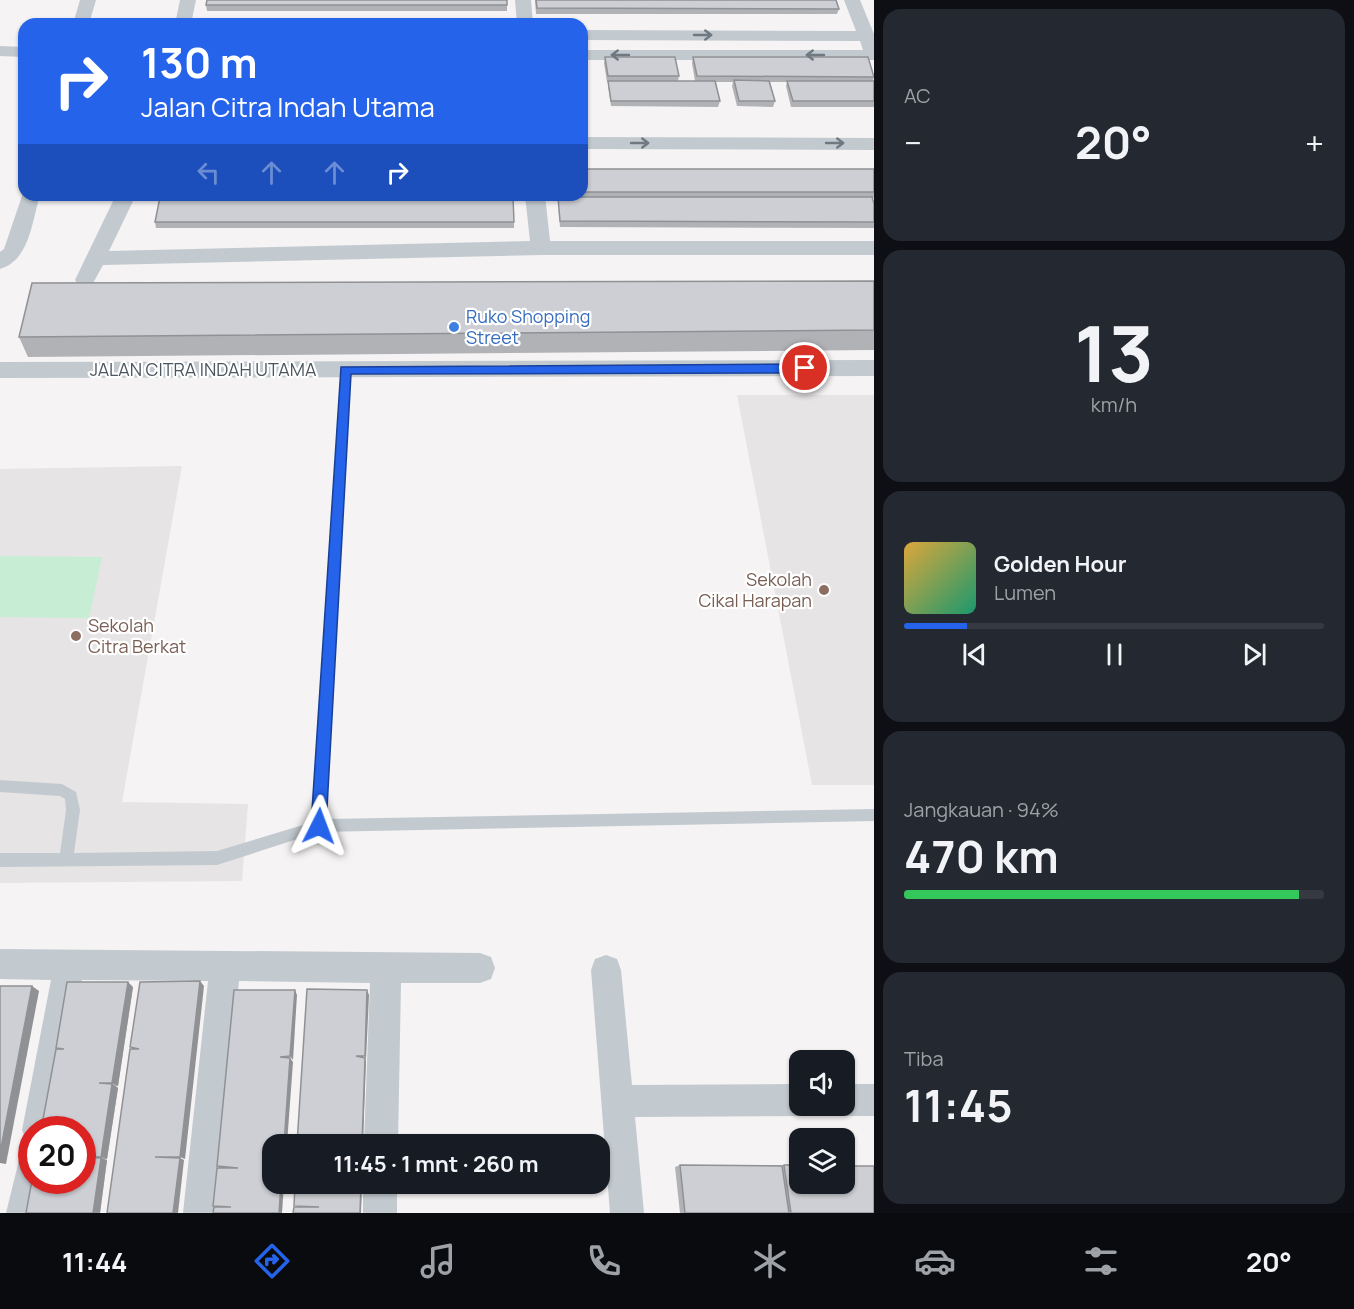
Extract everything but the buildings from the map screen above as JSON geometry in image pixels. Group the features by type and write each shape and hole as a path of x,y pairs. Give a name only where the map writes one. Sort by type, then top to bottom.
{"street":[{"path":"83,18 88,0"},
{"path":"184,18 188,0"},
{"path":"523,0 524,18"},
{"path":"588,55 874,56 852,0"},
{"path":"588,34 866,36"},
{"path":"0,51 18,52"},
{"path":"588,143 874,144"},
{"path":"0,262 13,253 28,201"},
{"path":"85,280 123,201"},
{"path":"536,201 541,248"},
{"path":"97,258 541,248 874,248"},
{"name":"JALAN CITRA INDAH UTAMA","path":"0,370 874,368"},
{"path":"0,964 480,968"},
{"path":"42,1116 69,964"},
{"path":"200,1213 225,965"},
{"path":"381,1134 386,969"},
{"path":"606,970 627,1213"},
{"path":"618,1101 789,1100"},
{"path":"855,1100 874,1100"},
{"path":"23,1213 27,1194"},
{"path":"380,1194 380,1213"}],"lane":[{"path":"319,826 346,370"},
{"path":"0,786 62,790 71,796 74,810 66,859"},
{"path":"0,860 216,858 319,826 874,815"}],"shaded area":[{"name":"Sekolah Cikal Harapan","path":"737,395 874,395 874,785 812,785"},
{"name":"Sekolah Citra Berkat","path":"182,466 122,802 248,804 242,881 0,883 0,469"}],"green space":[{"path":"0,556 102,557 89,618 0,617"}],"place":[{"name":"Ruko Shopping Street","path":"454,327"},
{"name":"Sekolah Cikal Harapan","path":"824,590"},
{"name":"Sekolah Citra Berkat","path":"76,636"}],"route":[{"path":"319,826 346,370 805,368"}]}
